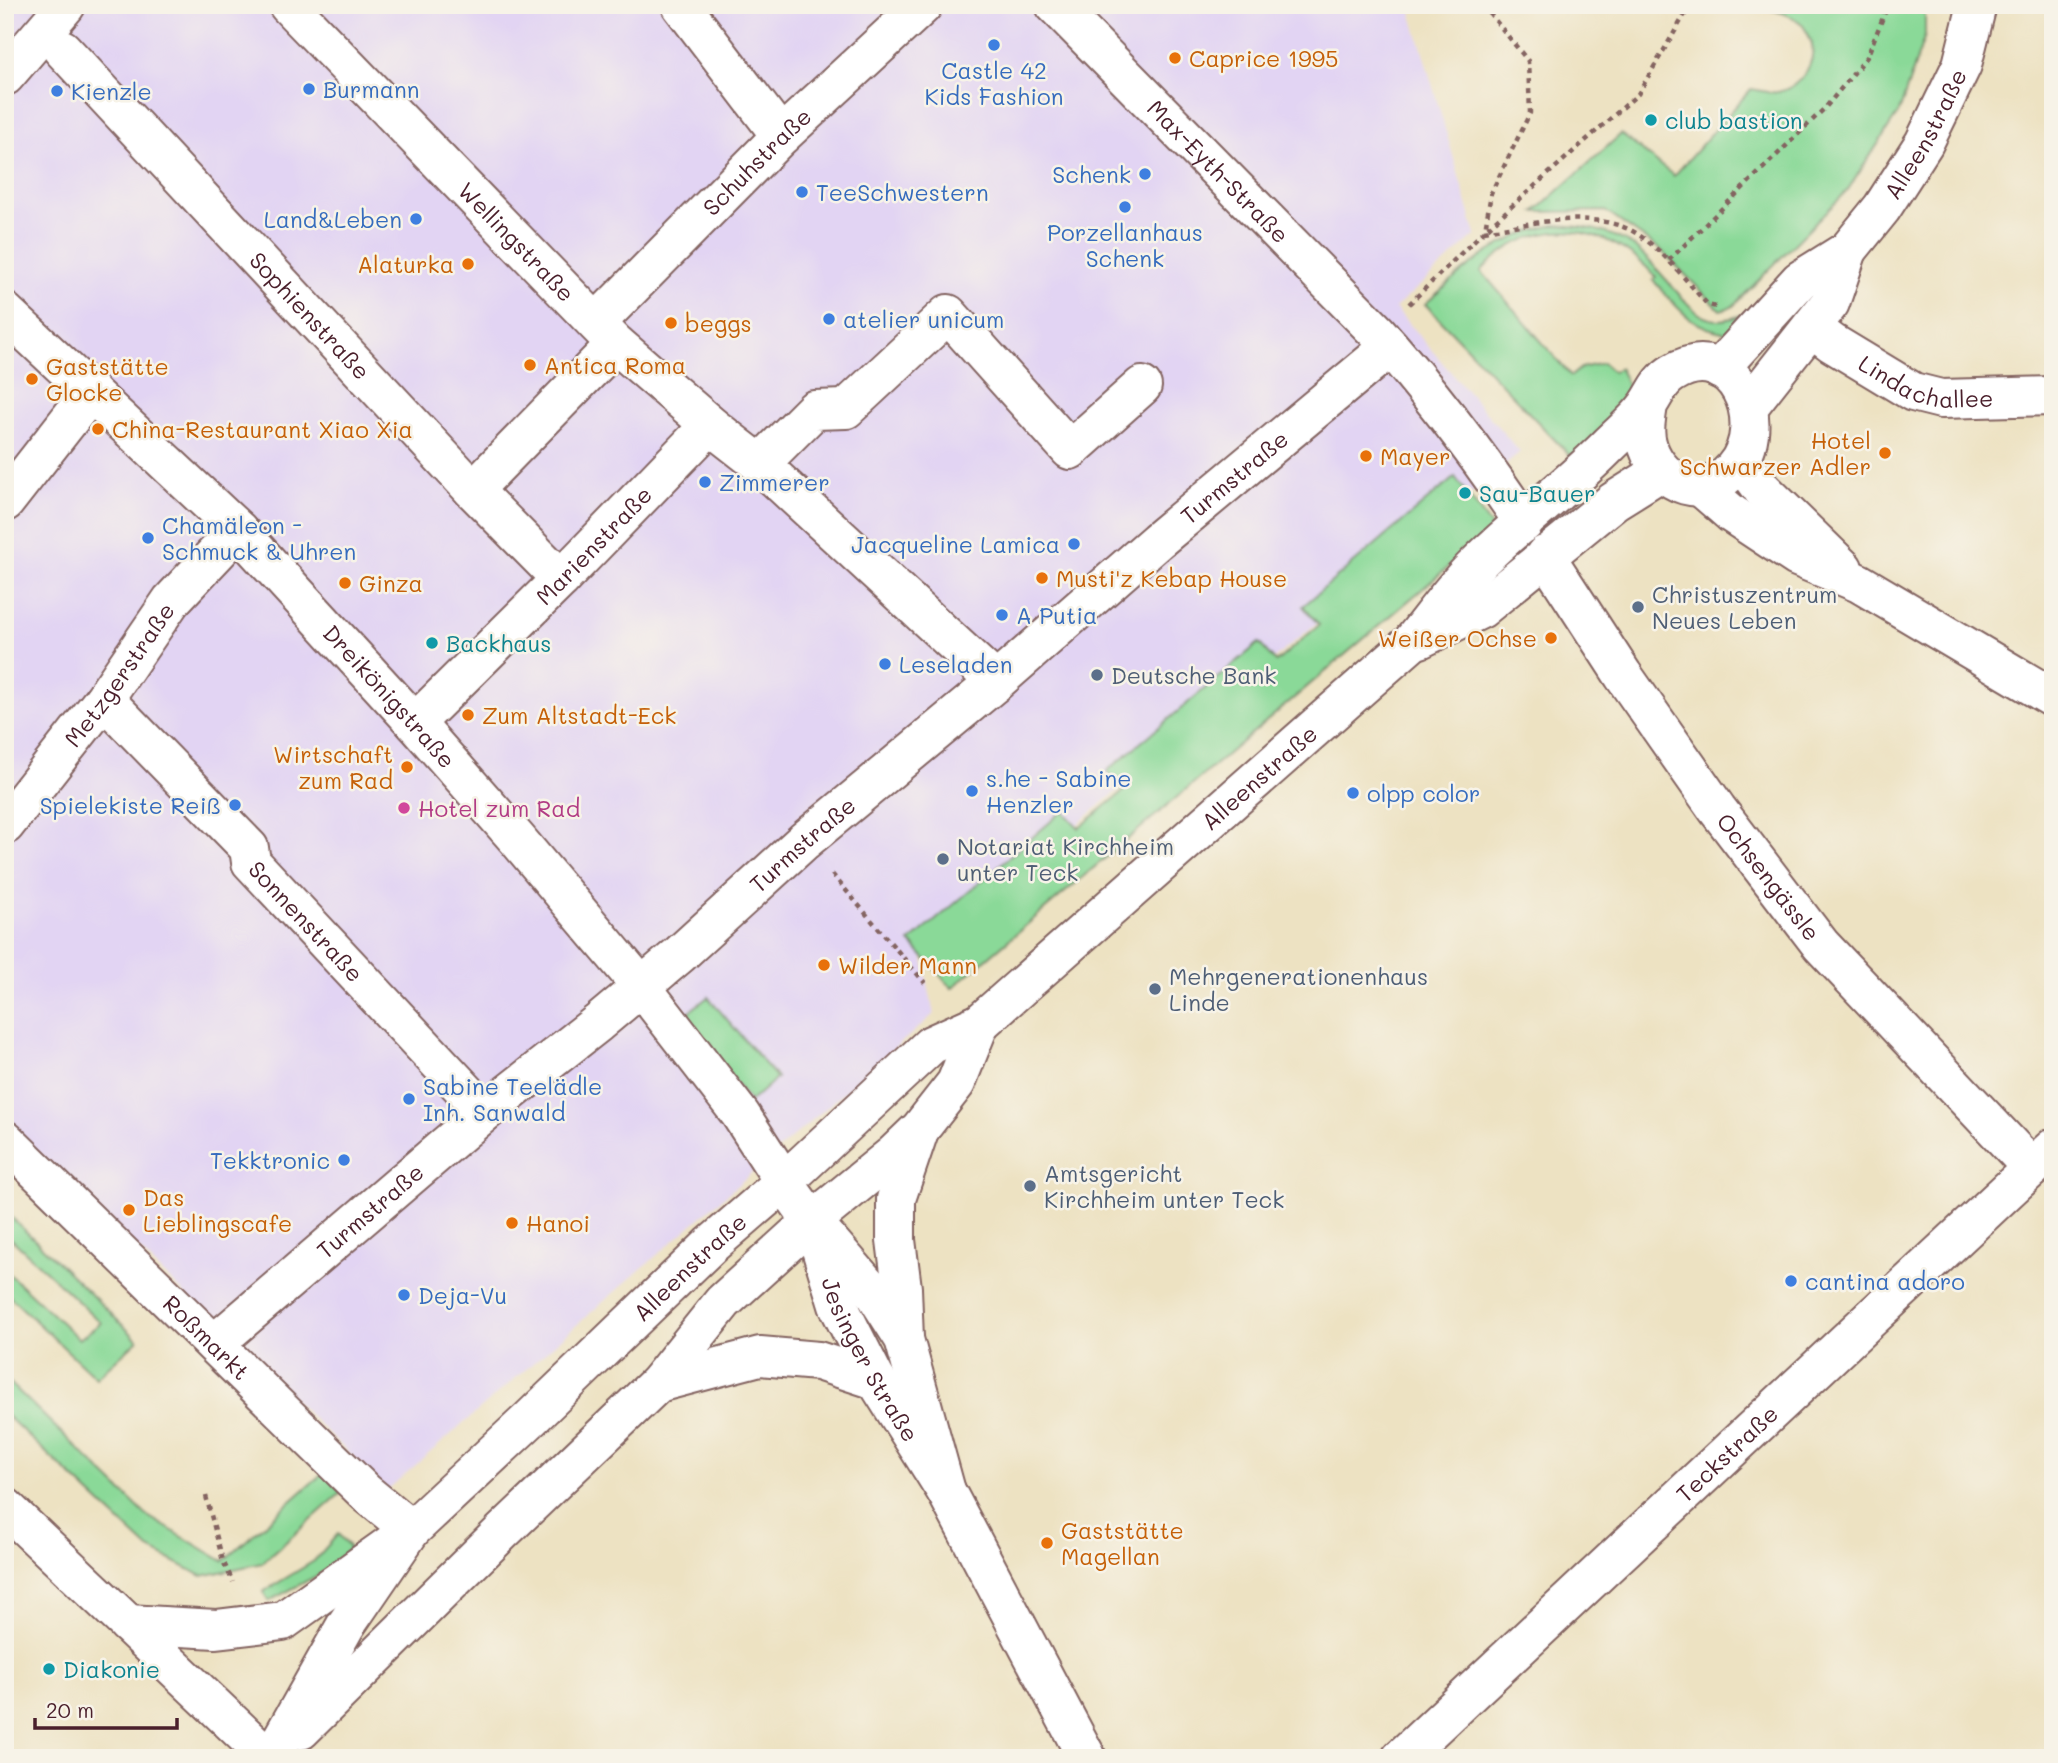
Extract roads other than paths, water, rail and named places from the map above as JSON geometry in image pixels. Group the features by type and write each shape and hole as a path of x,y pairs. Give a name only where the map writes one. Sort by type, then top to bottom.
{"street":[{"path":"5,76 66,5"},
{"name":"Wellingstraße","path":"288,5 606,333 710,425 760,464 996,682"},
{"path":"681,5 781,136"},
{"name":"Schuhstraße","path":"473,489 606,333 781,136 923,5"},
{"name":"Alleenstraße","path":"128,1624 216,1629 283,1621 411,1530 711,1245 784,1182 931,1045 980,1023 1411,643 1471,570 1608,446 1648,405 1660,383 1687,365 1701,363 1719,369 1800,280 1848,250 1882,208 1924,143 1962,65 1977,5"},
{"name":"Max-Eyth-Straße","path":"1061,7 1384,340 1474,450 1524,523"},
{"name":"Sophienstraße","path":"62,49 473,489 561,579"},
{"name":"Alleenstraße","path":"1749,406 1830,303 1848,250"},
{"name":"Dreikönigstraße","path":"5,312 238,530 415,723 641,986 740,1114 784,1182"},
{"path":"760,464 814,410 846,409 948,314 1070,450 1142,386"},
{"name":"Lindachallee","path":"1812,328 1832,344 1913,392 1941,399 2053,396"},
{"name":"Turmstraße","path":"214,1345 485,1112 641,986 804,841 996,682 1384,340"},
{"path":"1648,405 1644,427 1647,444 1662,471 1675,482 1689,487 1717,483 1731,473 1741,460 1748,442 1749,406 1740,387 1719,369"},
{"path":"5,502 91,391"},
{"name":"Marienstraße","path":"415,723 561,579 710,425"},
{"path":"1741,460 1762,489 1859,583"},
{"name":"Alleenstraße","path":"1411,643 1481,609 1614,501 1662,471"},
{"path":"1702,487 1732,514 1797,557 1859,583 2053,698"},
{"name":"Metzgerstraße","path":"5,825 104,699 171,601 238,530"},
{"name":"Ochsengässle","path":"1545,555 1623,675 1717,809 1821,945 2043,1158"},
{"name":"Sonnenstraße","path":"104,699 249,848 251,862 485,1112"},
{"name":"Alleenstraße","path":"271,1758 658,1383 723,1302 920,1129 956,1083 980,1023"},
{"name":"Jesinger Straße","path":"920,1129 896,1199 896,1240 904,1339 946,1491"},
{"name":"Roßmarkt","path":"5,1140 366,1493 411,1530"},
{"name":"Teckstraße","path":"1401,1758 2043,1158"},
{"name":"Jesinger Straße","path":"784,1182 813,1221 876,1295 904,1339"},
{"name":"Jesinger Straße","path":"813,1221 838,1305 876,1380 946,1491 1087,1758"},
{"name":"Alleenstraße","path":"658,1383 760,1356 818,1361 876,1380"},
{"path":"5,1507 271,1758"},
{"name":"Alleenstraße","path":"271,1758 346,1625 411,1530"}],"place":[{"name":"Castle 42 Kids Fashion","path":"994,45"},
{"name":"Caprice 1995","path":"1175,58"},
{"name":"Burmann","path":"309,89"},
{"name":"Kienzle","path":"57,91"},
{"name":"club bastion","path":"1651,120"},
{"name":"Schenk","path":"1145,174"},
{"name":"TeeSchwestern","path":"802,192"},
{"name":"Porzellanhaus Schenk","path":"1125,207"},
{"name":"Land&Leben","path":"416,219"},
{"name":"Alaturka","path":"468,264"},
{"name":"atelier unicum","path":"829,319"},
{"name":"beggs","path":"671,323"},
{"name":"Antica Roma","path":"530,365"},
{"name":"Gaststätte Glocke","path":"32,379"},
{"name":"China-Restaurant Xiao Xia","path":"98,429"},
{"name":"Hotel Schwarzer Adler","path":"1885,453"},
{"name":"Mayer","path":"1366,456"},
{"name":"Zimmerer","path":"705,482"},
{"name":"Sau-Bauer","path":"1465,493"},
{"name":"Chamäleon - Schmuck & Uhren","path":"148,538"},
{"name":"Jacqueline Lamica","path":"1074,544"},
{"name":"Musti'z Kebap House","path":"1042,578"},
{"name":"Ginza","path":"345,583"},
{"name":"Christuszentrum Neues Leben","path":"1638,607"},
{"name":"A Putia","path":"1002,615"},
{"name":"Weißer Ochse","path":"1551,638"},
{"name":"Backhaus","path":"432,643"},
{"name":"Leseladen","path":"885,664"},
{"name":"Deutsche Bank","path":"1097,675"},
{"name":"Zum Altstadt-Eck","path":"468,715"},
{"name":"Wirtschaft zum Rad","path":"407,767"},
{"name":"s.he - Sabine Henzler","path":"972,791"},
{"name":"olpp color","path":"1353,793"},
{"name":"Spielekiste Reiß","path":"235,805"},
{"name":"Hotel zum Rad","path":"404,808"},
{"name":"Notariat Kirchheim unter Teck","path":"943,859"},
{"name":"Wilder Mann","path":"824,965"},
{"name":"Mehrgenerationenhaus Linde","path":"1155,989"},
{"name":"Sabine Teelädle Inh. Sanwald","path":"409,1099"},
{"name":"Tekktronic","path":"344,1160"},
{"name":"Amtsgericht Kirchheim unter Teck","path":"1030,1186"},
{"name":"Das Lieblingscafe","path":"129,1210"},
{"name":"Hanoi","path":"512,1223"},
{"name":"cantina adoro","path":"1791,1281"},
{"name":"Deja-Vu","path":"404,1295"},
{"name":"Gaststätte Magellan","path":"1047,1543"},
{"name":"Diakonie","path":"49,1669"}]}
